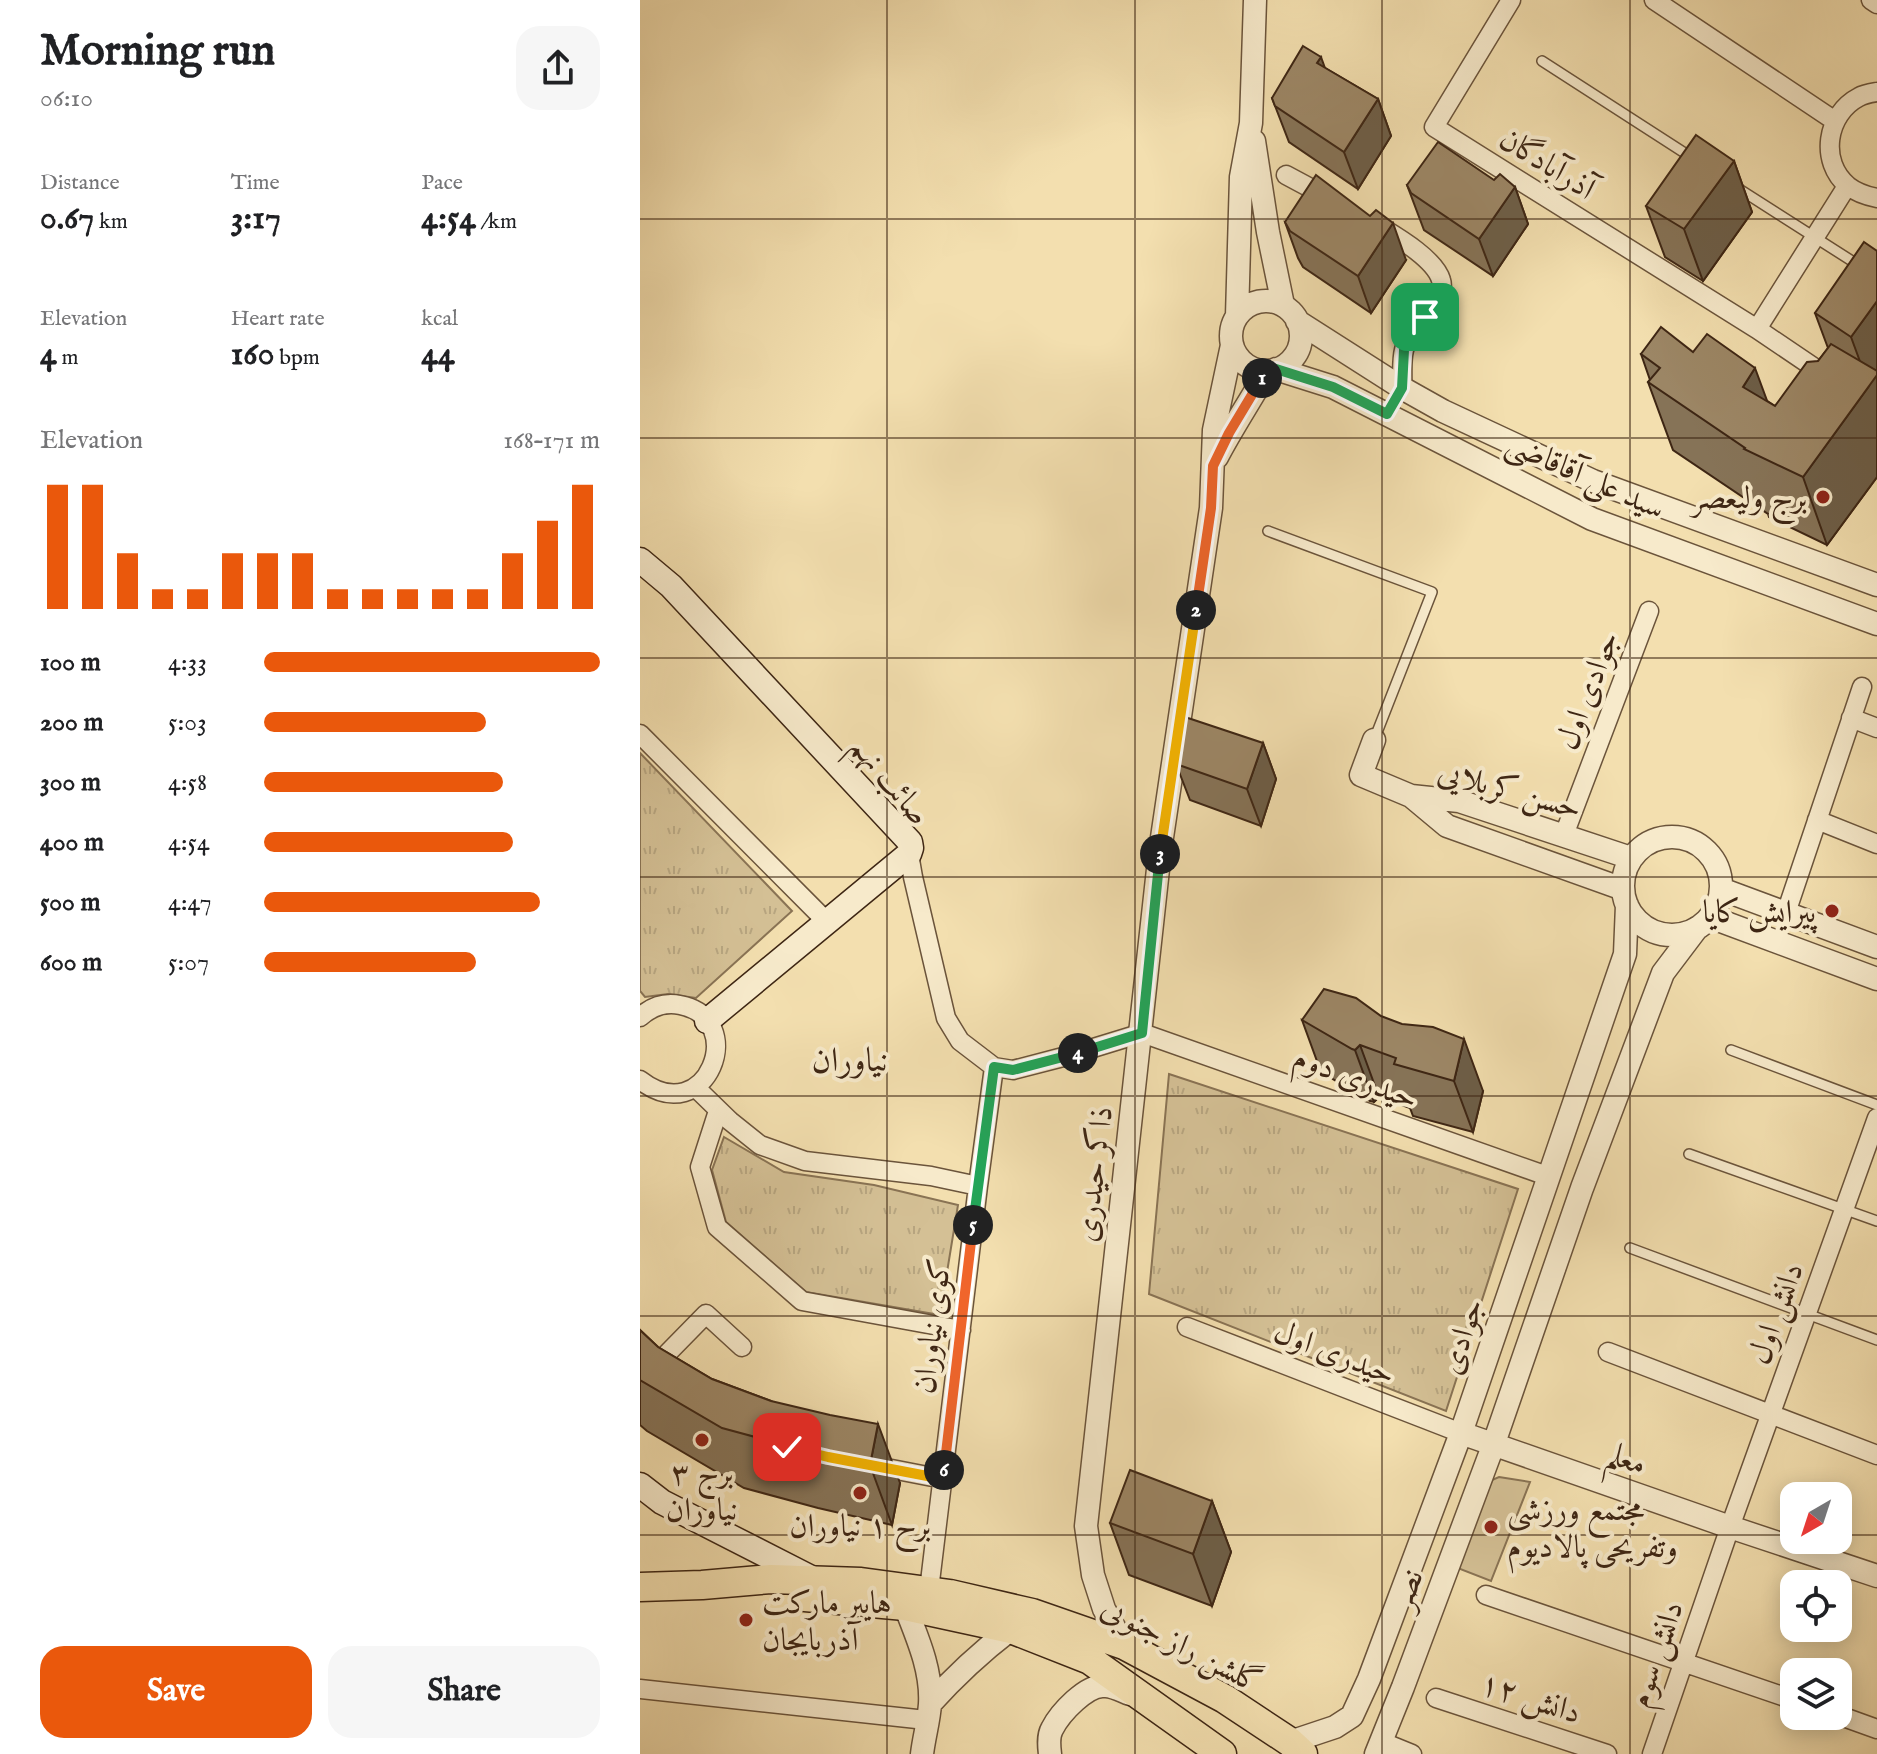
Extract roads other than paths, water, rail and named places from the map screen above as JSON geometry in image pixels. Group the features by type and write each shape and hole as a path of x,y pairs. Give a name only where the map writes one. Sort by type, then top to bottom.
{"main road":[{"name":"صائب نهم","path":"640,560 671,586 910,842 911,848 909,854 828,923 707,1021"},
{"path":"640,1485 662,1502 815,1580"},
{"name":"گلشن راز جنوبی","path":"640,1587 771,1579 861,1582 929,1590 1032,1613 1124,1645 1225,1699 1296,1748"},
{"name":"گلشن راز جنوبی","path":"640,1601 786,1596 905,1606 1011,1629 1090,1660 1222,1754"}],"street":[{"path":"1237,316 1241,177 1251,123 1255,0"},
{"name":"آذرآبادگان","path":"1511,0 1434,127 1757,329 1841,386"},
{"path":"1654,0 1835,121"},
{"path":"1871,0 1877,4"},
{"path":"1877,92 1860,96 1845,106 1829,138 1830,155 1836,172 1847,186 1862,195 1877,198"},
{"path":"1213,466 1229,433 1271,370 1292,359 1298,351 1300,330 1290,313 1268,232 1251,123"},
{"path":"1286,175 1342,205"},
{"path":"1757,329 1847,186"},
{"path":"1370,220 1425,259 1442,282 1434,306 1410,334 1404,350 1402,388 1387,414"},
{"path":"1271,370 1249,366 1241,361 1232,345 1232,325 1237,316 1244,308 1263,301 1274,301 1402,388 1443,411 1593,481 1877,585"},
{"name":"ذاکر حیدری","path":"1124,1645 1104,1609 1093,1575 1086,1526 1160,851 1211,508 1214,430 1232,345"},
{"name":"سید علی آقاقاضی","path":"1271,370 1333,387 1592,519 1877,624"},
{"name":"جوادی اول","path":"1564,835 1649,611"},
{"path":"1786,913 1862,687"},
{"path":"1851,718 1877,728"},
{"path":"640,734 828,923"},
{"path":"1374,740 1361,775 1411,796"},
{"name":"حسن کربلایی","path":"1411,796 1459,801 1631,858"},
{"name":"حسن کربلایی","path":"1411,796 1447,826 1625,897"},
{"path":"1817,820 1877,844"},
{"path":"1656,839 1687,839 1712,858 1719,873 1721,889 1718,904 1703,923 1681,934 1665,934 1649,929 1636,919 1625,897 1625,873 1631,858 1656,839"},
{"path":"909,854 946,1018 960,1041 994,1067 1013,1070 1142,1033"},
{"path":"1721,889 1877,947"},
{"name":"جوادی","path":"1296,1748 1352,1716 1365,1689 1461,1433 1625,954 1625,897"},
{"path":"1703,923 1877,979"},
{"name":"جوادی","path":"1493,1446 1582,1188 1663,973 1703,923"},
{"path":"640,1080 650,1088 665,1093 680,1093 695,1087 714,1064 716,1049 714,1034 707,1021 696,1012 669,1004 641,1014"},
{"name":"حیدری دوم","path":"1142,1033 1550,1177"},
{"name":"کوی نیاوران","path":"929,1590 994,1067"},
{"path":"695,1087 718,1111 760,1145 805,1161 931,1176 978,1186"},
{"path":"718,1111 700,1167 717,1227 802,1301 961,1330"},
{"name":"دانش اول","path":"1730,1527 1877,1118"},
{"path":"1550,1177 1582,1188"},
{"path":"656,1366 706,1314 742,1347"},
{"name":"حیدری اول","path":"1187,1327 1461,1433"},
{"path":"1608,1352 1877,1455"},
{"name":"معلم","path":"1461,1433 1877,1576"},
{"name":"نصر","path":"1378,1747 1493,1446"},
{"path":"854,1462 943,1479"},
{"name":"دانش سوم","path":"1652,1754 1730,1527"},
{"path":"1486,1595 1780,1695"},
{"path":"905,1606 928,1679 928,1712 922,1754"},
{"path":"928,1712 956,1675 1011,1629"},
{"path":"1050,1754 1052,1729 1068,1708 1088,1690 1104,1685 1142,1697"},
{"path":"640,1689 928,1712"},
{"path":"1365,1689 1396,1703"},
{"name":"دانش ۱۲","path":"1436,1698 1607,1754"},
{"path":"1852,1720 1877,1729"},
{"path":"1378,1747 1412,1754"}],"lane":[{"path":"1542,61 1698,162"},
{"path":"1724,178 1877,277"},
{"path":"1268,531 1432,592 1374,740"},
{"path":"1731,1050 1877,1105"},
{"path":"1689,1154 1877,1221"},
{"path":"1630,1248 1877,1340"}],"place":[{"name":"برج ولیعصر","path":"1823,497"},
{"name":"پیرایش کایا","path":"1832,911"},
{"name":"برج ۳ نیاوران","path":"702,1440"},
{"name":"برح ۱ نیاوران","path":"860,1493"},
{"name":"مجتمع ورزشی وتفریحی پالادیوم","path":"1491,1527"},
{"name":"هایپر مارکت آذربایجان","path":"746,1620"}],"district":[{"name":"نیاوران","path":"850,1059"}]}
